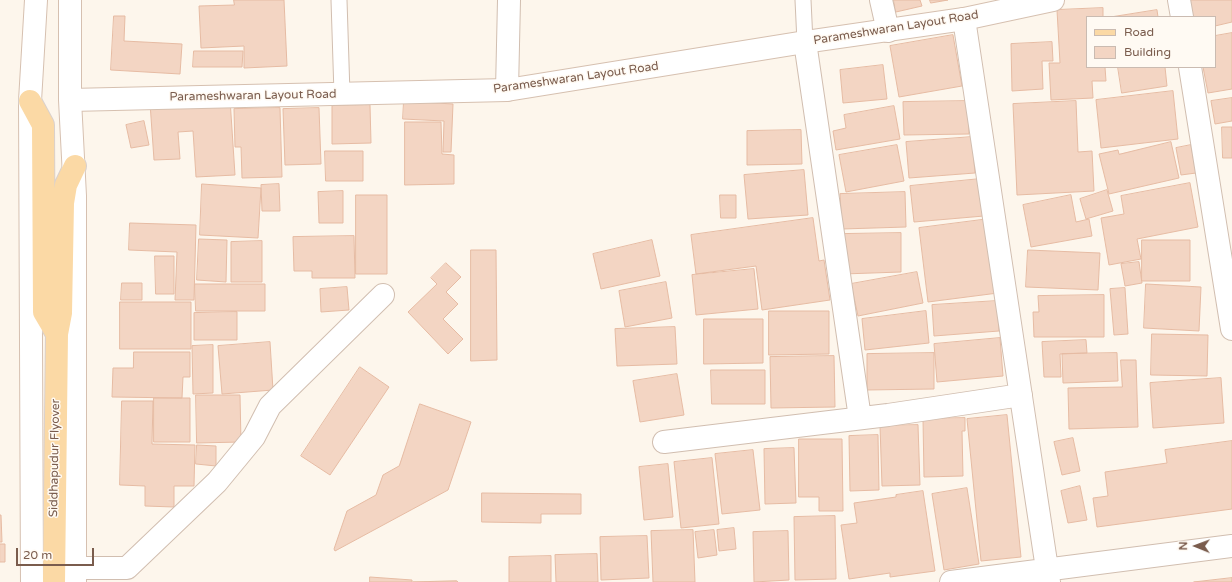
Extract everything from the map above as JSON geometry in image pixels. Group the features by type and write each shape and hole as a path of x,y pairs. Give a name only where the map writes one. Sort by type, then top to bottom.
{"main road":[{"name":"Siddhapudur Flyover","path":"30,101 43,125 61,313 57,334 54,582"},
{"name":"Siddhapudur Flyover","path":"53,237 63,203 66,185 75,166"}],"street":[{"path":"32,582 30,101 36,0"},
{"path":"70,0 70,100 75,166 75,575 127,568 217,482 254,437 270,406 384,295"},
{"path":"508,90 509,0"},
{"path":"881,0 888,30"},
{"name":"Parameshwaran Layout Road","path":"70,100 508,90 805,42 964,19 1053,0"},
{"path":"1179,0 1182,16"},
{"path":"964,19 1048,576"},
{"path":"805,42 860,418"},
{"path":"1190,68 1232,329"},
{"path":"664,442 860,418 1021,395"},
{"path":"951,582 1048,576 1232,546"}],"lane":[{"path":"339,0 342,94"},
{"path":"803,0 805,42"}],"building":[{"path":"234,0 284,0 287,66 244,68 244,46 201,48 199,6 234,5"},
{"path":"894,0 920,0 922,6 896,12"},
{"path":"930,0 948,0 931,3"},
{"path":"1186,0 1232,0 1232,22 1216,26 1216,16 1189,16"},
{"path":"1103,8 1103,16 1086,16 1086,68 1105,68 1106,81 1092,81 1093,98 1051,100 1049,63 1060,63 1057,10"},
{"path":"1157,10 1158,16 1118,16"},
{"path":"114,16 125,16 124,41 182,44 180,74 111,70"},
{"path":"1232,33 1232,89 1208,93 1203,68 1216,68 1216,36"},
{"path":"953,35 962,86 899,97 890,46"},
{"path":"1052,42 1053,61 1042,61 1043,89 1012,91 1011,44"},
{"path":"194,51 243,51 242,67 193,67"},
{"path":"883,65 887,99 843,103 840,70"},
{"path":"1118,68 1165,68 1167,86 1122,93"},
{"path":"1173,91 1178,139 1101,148 1096,100"},
{"path":"1232,98 1232,121 1215,124 1211,101"},
{"path":"230,99 235,175 196,177 193,131 178,132 180,159 154,160 150,103"},
{"path":"404,101 453,104 451,152 443,152 444,121 403,119"},
{"path":"968,101 969,134 904,135 903,102"},
{"path":"1076,101 1078,152 1092,151 1094,191 1017,195 1013,104"},
{"path":"370,105 371,143 332,144 332,106"},
{"path":"894,106 900,139 836,150 833,131 846,128 844,115"},
{"path":"280,108 282,177 242,178 241,147 235,147 234,109"},
{"path":"319,108 321,164 285,165 283,109"},
{"path":"144,121 149,145 131,148 126,125"},
{"path":"405,122 441,122 442,154 454,155 454,184 405,185"},
{"path":"1222,127 1232,127 1232,158 1223,158"},
{"path":"801,130 802,164 747,165 747,131"},
{"path":"972,137 975,173 909,178 906,142"},
{"path":"1171,142 1179,178 1109,194 1099,154 1118,150 1119,154"},
{"path":"897,145 904,181 846,192 839,155"},
{"path":"1191,145 1196,173 1181,175 1176,148"},
{"path":"325,151 363,151 363,181 326,181"},
{"path":"804,170 808,215 748,219 744,175"},
{"path":"980,179 984,216 914,222 910,186"},
{"path":"1190,183 1198,227 1137,239 1141,259 1109,265 1101,218 1124,214 1121,196"},
{"path":"202,184 261,188 258,238 200,235"},
{"path":"279,184 280,211 262,211 261,185"},
{"path":"1107,190 1113,211 1086,219 1080,199"},
{"path":"343,191 343,223 319,223 318,192"},
{"path":"905,192 906,227 842,229 840,194"},
{"path":"356,195 387,195 387,274 356,274"},
{"path":"720,195 736,195 736,218 721,218"},
{"path":"1071,195 1076,222 1089,219 1092,236 1031,247 1023,205"},
{"path":"813,218 819,261 824,260 830,300 762,310 756,266 696,274 691,235"},
{"path":"989,219 998,293 928,302 919,228"},
{"path":"130,223 196,225 194,300 175,300 177,252 129,250"},
{"path":"901,233 901,272 843,274 843,234"},
{"path":"354,236 355,278 312,278 312,271 294,271 293,237"},
{"path":"199,239 227,240 226,282 197,280"},
{"path":"652,240 660,276 601,289 593,254"},
{"path":"1142,240 1190,240 1190,281 1142,281"},
{"path":"262,241 262,282 231,282 231,242"},
{"path":"471,250 496,250 497,360 471,361"},
{"path":"1028,250 1100,253 1098,290 1026,287"},
{"path":"155,256 174,256 174,294 156,294"},
{"path":"1139,262 1142,283 1125,286 1121,264"},
{"path":"446,263 461,277 446,292 458,304 443,319 463,339 448,354 408,312 437,284 431,278"},
{"path":"754,269 758,309 696,315 692,275"},
{"path":"917,272 923,303 858,316 851,284"},
{"path":"666,282 672,318 625,327 619,291"},
{"path":"122,283 142,283 142,300 121,300"},
{"path":"195,284 265,284 265,311 196,311"},
{"path":"1146,284 1201,287 1199,331 1144,328"},
{"path":"347,287 349,310 321,312 320,289"},
{"path":"1125,288 1128,334 1114,335 1110,289"},
{"path":"1104,295 1104,337 1034,337 1033,312 1039,312 1038,296"},
{"path":"997,301 999,331 934,336 932,305"},
{"path":"120,302 191,302 191,349 120,349"},
{"path":"769,311 829,311 829,354 769,355"},
{"path":"926,311 929,343 865,350 862,319"},
{"path":"237,312 237,340 194,340 194,313"},
{"path":"704,319 763,319 763,363 704,364"},
{"path":"675,327 677,364 617,366 615,329"},
{"path":"1152,334 1208,335 1207,376 1151,375"},
{"path":"1000,338 1003,376 937,382 934,344"},
{"path":"1086,340 1087,353 1060,354 1061,377 1044,377 1042,342"},
{"path":"270,342 273,390 222,394 218,346"},
{"path":"213,345 213,393 193,394 192,346"},
{"path":"134,352 190,352 190,377 183,377 182,398 112,397 113,368 133,368"},
{"path":"934,353 934,389 867,390 867,354"},
{"path":"1117,353 1118,381 1063,383 1062,354"},
{"path":"834,356 835,407 771,408 770,357"},
{"path":"1121,360 1136,360 1138,427 1069,429 1068,388 1122,387"},
{"path":"360,367 389,387 330,475 301,456"},
{"path":"711,370 765,370 765,404 712,404"},
{"path":"677,374 684,415 640,422 633,381"},
{"path":"1221,378 1224,423 1153,428 1150,383"},
{"path":"196,395 240,395 241,442 197,443"},
{"path":"154,398 190,398 190,442 154,442"},
{"path":"122,401 153,401 152,444 195,445 194,486 174,486 174,507 145,506 145,486 120,485"},
{"path":"420,404 471,422 448,490 335,551 334,549 347,511 376,495 383,475 399,466"},
{"path":"1007,415 1021,557 981,561 967,419"},
{"path":"965,418 965,431 962,431 963,476 924,477 923,419"},
{"path":"918,425 920,485 882,486 880,426"},
{"path":"878,435 879,490 850,491 849,436"},
{"path":"1073,438 1080,471 1062,475 1054,442"},
{"path":"799,439 842,439 843,511 819,511 819,497 799,497"},
{"path":"1232,441 1232,509 1097,527 1093,498 1108,496 1105,472 1167,463 1165,450"},
{"path":"197,445 216,446 216,466 196,464"},
{"path":"794,448 796,503 765,504 764,449"},
{"path":"753,450 760,510 722,514 715,454"},
{"path":"712,458 719,524 681,528 674,462"},
{"path":"668,464 673,517 644,520 639,467"},
{"path":"1080,486 1087,520 1068,523 1061,491"},
{"path":"967,488 979,564 944,570 932,494"},
{"path":"923,491 935,571 890,577 890,573 849,579 841,525 857,523 854,503 896,497 896,495"},
{"path":"482,493 581,494 581,514 541,514 541,523 482,522"},
{"path":"1,515 2,542 0,542"},
{"path":"835,516 836,579 795,580 794,517"},
{"path":"734,528 736,549 719,551 717,530"},
{"path":"693,530 695,582 653,582 651,531"},
{"path":"714,530 717,555 698,558 695,532"},
{"path":"788,531 789,580 754,582 753,532"},
{"path":"647,536 649,578 601,580 600,537"},
{"path":"0,544 5,544 5,562 0,562"},
{"path":"597,554 598,582 556,582 555,555"},
{"path":"551,556 551,582 509,582 509,557"},
{"path":"370,577 412,580 412,582 370,582"},
{"path":"1232,578 1232,582 1194,582"},
{"path":"457,581 458,582 413,582"}]}
